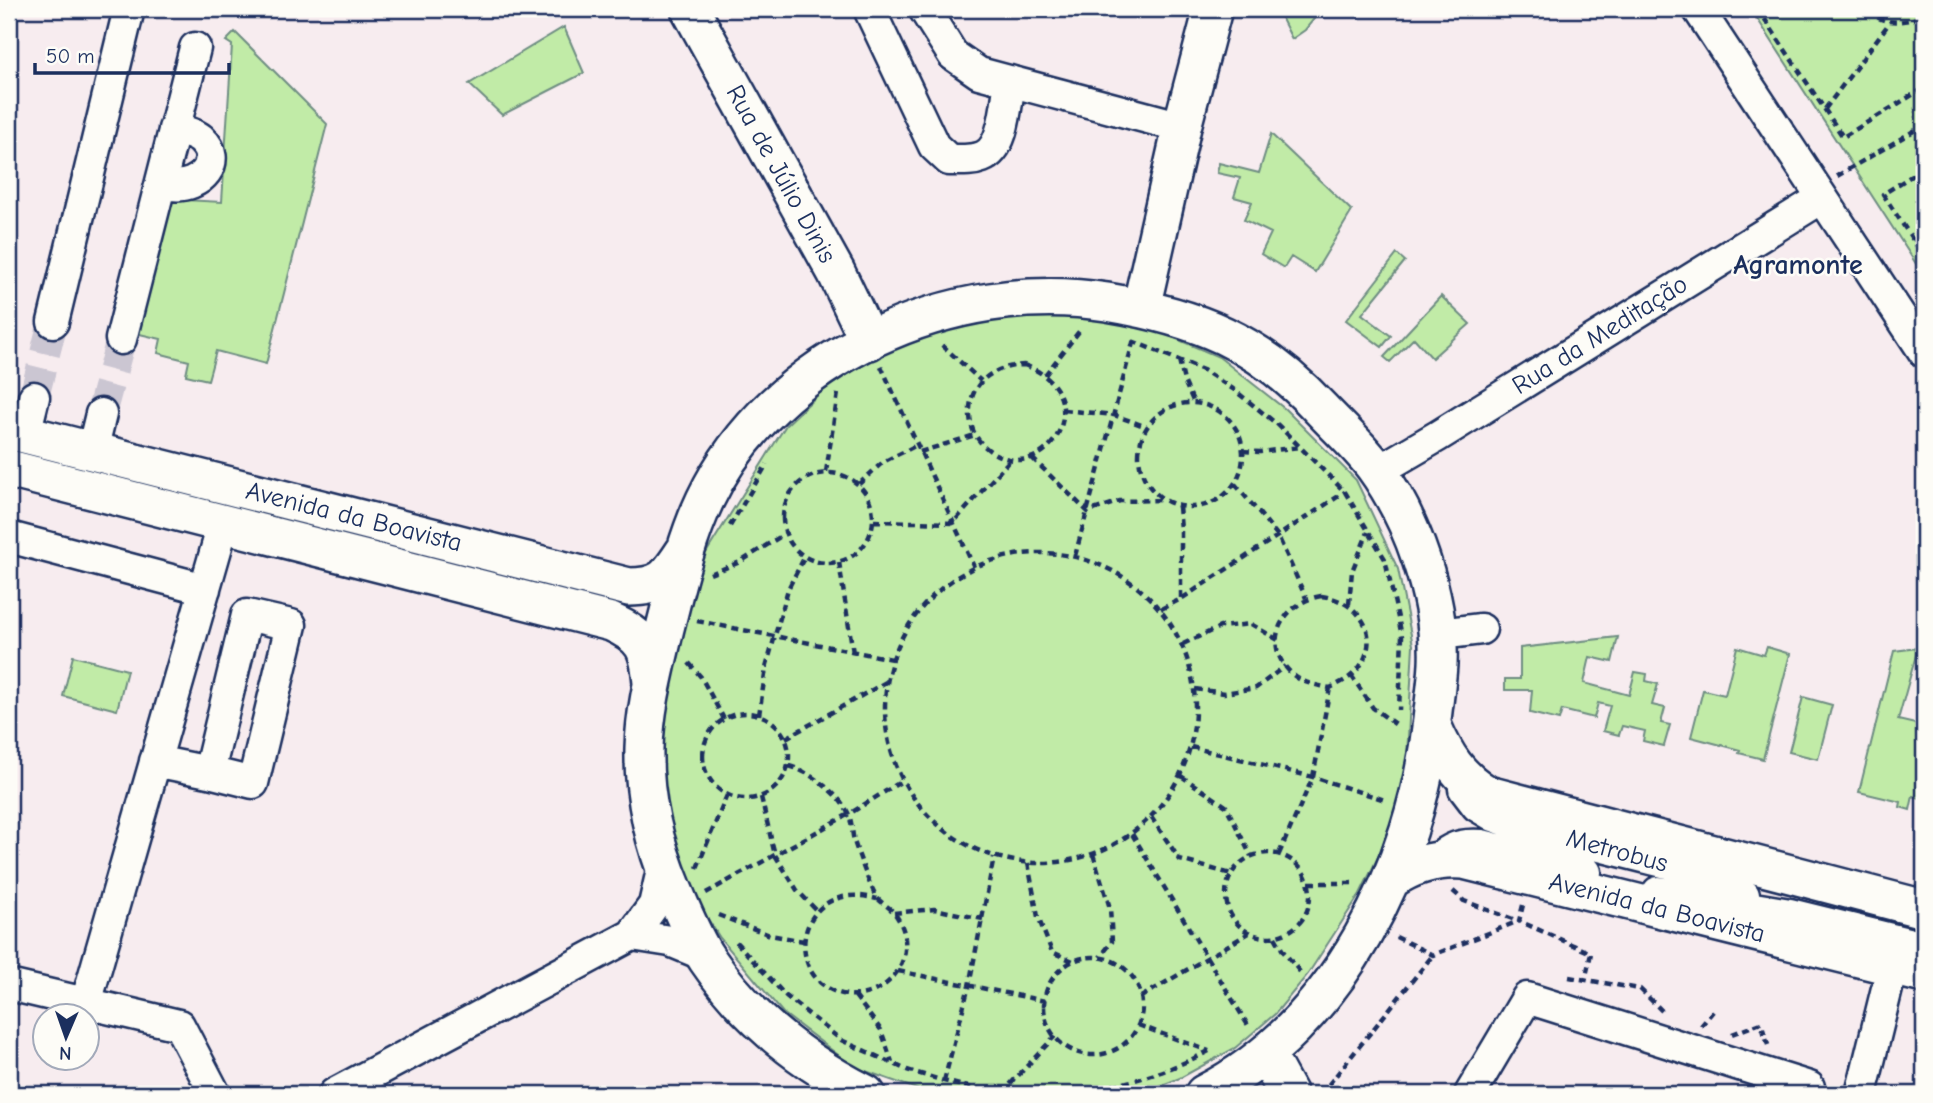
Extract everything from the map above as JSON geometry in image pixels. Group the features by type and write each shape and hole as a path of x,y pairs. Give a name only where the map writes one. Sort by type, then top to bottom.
{"main road":[{"name":"Rua de Júlio Dinis","path":"690,9 836,272 878,360"},
{"path":"1137,325 1182,127 1213,9"},
{"path":"866,1094 816,1067 774,1035 736,997 716,944 650,820 645,786 645,729 652,684 695,563 706,498 736,449 773,406 818,370 878,360 930,315 967,305 1045,297 1078,320 1137,325 1204,325 1240,342 1273,363 1339,426 1378,471 1410,529 1431,593 1438,659 1410,730 1424,778 1411,830 1375,875 1368,926 1331,983 1296,1025 1252,1038 1204,1094"},
{"name":"Avenida da Boavista","path":"17,432 629,587 646,587 659,583 670,573 695,563"},
{"name":"Avenida da Boavista","path":"9,469 611,622 631,631 643,642 650,661 652,684"},
{"path":"1410,730 1444,752 1461,775 1474,786 1498,797 1924,909"},
{"name":"Avenida da Boavista","path":"1375,875 1437,861 1464,860 1908,971"},
{"path":"1252,1038 1288,1094"}],"street":[{"path":"53,322 129,9"},
{"path":"869,9 934,146 949,160 984,157 998,146 1010,81"},
{"path":"1698,9 1924,352"},
{"path":"927,10 953,55 979,73 1182,127"},
{"path":"121,339 195,48"},
{"path":"172,184 191,185 199,180 205,174 209,155 201,139 174,129"},
{"name":"Rua da Meditação","path":"1378,471 1438,436 1819,192"},
{"path":"17,432 34,397"},
{"path":"92,451 101,414"},
{"path":"86,1002 223,525"},
{"path":"9,537 205,589"},
{"path":"155,761 253,783 291,625 247,615 209,772"},
{"name":"Metrobus","path":"1461,775 1464,791 1477,806 1494,817 1675,865 1924,947"},
{"name":"Metrobus","path":"1437,861 1450,850 1467,844 1482,845 1667,894 1783,902"},
{"path":"334,1094 632,935 678,872"},
{"path":"1783,902 1924,925"},
{"path":"632,935 716,944"},
{"path":"1861,1094 1908,971"},
{"path":"9,985 82,1002"},
{"path":"1470,1094 1527,998 1809,1087"},
{"path":"102,1007 179,1025 215,1094"}],"path":[{"path":"1774,9 1759,11 1843,137 1924,88"},
{"path":"1869,9 1879,19 1890,22 1910,21 1924,16"},
{"path":"1825,109 1890,22"},
{"path":"1819,192 1854,167 1924,125"},
{"path":"1924,168 1883,194 1924,257"},
{"path":"1913,241 1924,233"},
{"path":"1045,375 1078,320"},
{"path":"1121,339 1137,325"},
{"path":"1137,325 1179,360 1203,370 1233,389 1278,425 1345,492 1385,559 1402,636 1410,730"},
{"path":"1074,556 1137,325"},
{"path":"950,340 939,342 981,381"},
{"path":"878,360 974,567"},
{"path":"1179,360 1184,381 1194,403"},
{"path":"1024,365 1045,375 1060,394 1064,410 1062,425 1055,440 1032,458 1009,461 987,449 975,435 969,409 973,394 981,381 993,371 1008,366 1024,365"},
{"path":"826,472 840,385 831,394"},
{"path":"1194,403 1205,404 1220,411 1234,424 1242,440 1243,451 1240,476 1230,491 1215,503 1198,508 1179,506 1164,500 1151,489 1142,475 1139,459 1140,442 1147,427 1158,414 1174,406 1194,403"},
{"path":"1064,410 1114,415 1147,427"},
{"path":"920,452 975,435"},
{"path":"859,485 883,462 917,445"},
{"path":"1243,451 1299,447"},
{"path":"1032,458 1088,512"},
{"path":"727,532 768,461"},
{"path":"874,521 953,523 1009,461"},
{"path":"826,472 841,474 866,492 873,507 874,521 871,535 852,557 839,562 824,563 798,552 786,533 783,511 788,496 804,480 826,472"},
{"path":"1235,484 1278,536 1306,598"},
{"path":"1161,609 1181,599 1345,492"},
{"path":"1088,512 1120,500 1164,500"},
{"path":"1179,506 1181,599"},
{"path":"1349,604 1352,571 1368,532"},
{"path":"695,563 740,562 786,533"},
{"path":"1023,553 1074,556 1122,576 1161,609 1182,644 1191,666 1196,718 1191,747 1181,776 1168,798 1132,834 1093,854 1072,860 1028,863 994,856 957,839 926,814 902,781 886,733 886,682 892,659 910,621 939,590 974,567 1023,553"},
{"path":"759,715 766,668 788,589 805,556"},
{"path":"839,562 853,653"},
{"path":"1306,598 1336,598 1349,604 1366,629 1368,643 1364,658 1351,675 1330,688 1302,681 1285,666 1279,653 1278,631 1284,617 1306,598"},
{"path":"692,620 892,659"},
{"path":"1182,644 1220,627 1251,624 1278,640"},
{"path":"685,657 701,677 724,719"},
{"path":"1195,689 1224,693 1256,688 1285,666"},
{"path":"1351,675 1373,708 1410,730"},
{"path":"786,738 886,682"},
{"path":"1279,854 1313,777 1330,688"},
{"path":"737,713 759,715 777,726 786,738 789,766 778,785 761,797 747,800 727,795 710,781 704,768 702,754 705,740 713,728 724,719 737,713"},
{"path":"1191,747 1313,777 1385,800"},
{"path":"789,766 812,775 849,814 853,839 877,899"},
{"path":"1181,776 1226,806 1251,856"},
{"path":"697,887 702,896 849,814 902,781"},
{"path":"1381,812 1388,788"},
{"path":"678,872 727,795"},
{"path":"761,797 775,855 797,890 817,911"},
{"path":"1151,817 1180,860 1231,874"},
{"path":"1132,834 1208,958 1252,1038"},
{"path":"1093,854 1110,908 1112,942 1100,957"},
{"path":"1279,854 1292,860 1302,870 1309,883 1311,897 1308,911 1294,928 1275,937 1262,937 1249,933 1238,925 1230,914 1226,887 1231,874 1240,863 1251,856 1279,854"},
{"path":"944,1081 969,986 994,856"},
{"path":"1028,863 1038,917 1052,952 1074,961"},
{"path":"1309,883 1354,883 1375,875"},
{"path":"1350,892 1354,883"},
{"path":"845,895 877,899 894,913 905,938 904,955 898,971 887,984 872,993 855,996 838,993 822,985 805,957 804,941 808,925 817,911 829,901 845,895"},
{"path":"1519,921 1525,897"},
{"path":"1464,901 1519,921 1591,953 1585,980"},
{"path":"894,913 934,909 983,919"},
{"path":"722,923 716,914 770,935 804,941"},
{"path":"1321,1094 1433,955 1519,921"},
{"path":"1141,996 1249,933"},
{"path":"1392,936 1433,955"},
{"path":"1275,937 1283,951 1302,969 1291,981"},
{"path":"716,944 841,1040 907,1070 974,1092 1026,1094"},
{"path":"1100,957 1127,970 1136,982 1142,1011 1138,1025 1129,1039 1116,1049 1100,1054 1083,1054 1068,1048 1055,1036 1048,1026 1045,1000 1054,976 1063,967 1074,961 1100,957"},
{"path":"898,971 1045,1000"},
{"path":"1569,977 1640,989 1663,1013"},
{"path":"855,996 881,1030 892,1063"},
{"path":"1252,1038 1258,1018"},
{"path":"1138,1025 1209,1051"},
{"path":"1002,1093 1055,1036"},
{"path":"1053,1094 1096,1091 1149,1077 1219,1045"}],"green space":[{"path":"1277,9 1322,9 1305,30 1292,39"},
{"path":"1751,9 1924,9 1924,276"},
{"path":"564,27 584,73 502,115 469,84"},
{"path":"235,32 327,124 266,364 216,351 208,380 186,375 189,361 158,353 161,339 131,332 165,199 222,202 232,45 226,41"},
{"path":"1271,134 1352,211 1315,272 1291,257 1284,268 1261,254 1271,233 1244,220 1252,202 1234,197 1240,178 1217,173 1219,163 1259,173"},
{"path":"1397,254 1405,261 1362,314 1391,336 1382,347 1346,320"},
{"path":"1441,296 1470,324 1432,358 1414,338 1390,362 1384,357"},
{"path":"1059,313 1151,328 1219,357 1285,409 1356,480 1398,569 1413,645 1407,756 1398,803 1379,855 1360,894 1308,974 1275,1014 1235,1048 1180,1078 1139,1094 931,1094 854,1067 783,1013 720,938 656,828 659,726 701,561 786,425 820,393 857,368 901,345 961,323"},
{"path":"1618,637 1612,662 1590,657 1584,683 1629,695 1635,672 1647,674 1646,681 1658,684 1652,705 1665,708 1661,723 1670,725 1664,746 1643,741 1645,731 1622,726 1619,735 1603,731 1610,706 1598,703 1594,718 1562,710 1559,720 1530,713 1532,690 1505,690 1505,679 1520,679 1520,648"},
{"path":"1737,647 1764,655 1767,647 1790,654 1763,759 1691,737 1703,690 1725,695"},
{"path":"1918,648 1898,720 1924,726 1924,799 1913,796 1910,810 1900,807 1901,802 1859,792 1894,651"},
{"path":"73,656 127,670 117,710 63,696"},
{"path":"1803,697 1832,705 1818,759 1789,752"}],"tunnel":[{"path":"34,397 53,322"},
{"path":"101,414 121,339"}],"district":[{"name":"Agramonte","path":"1798,265"}]}
